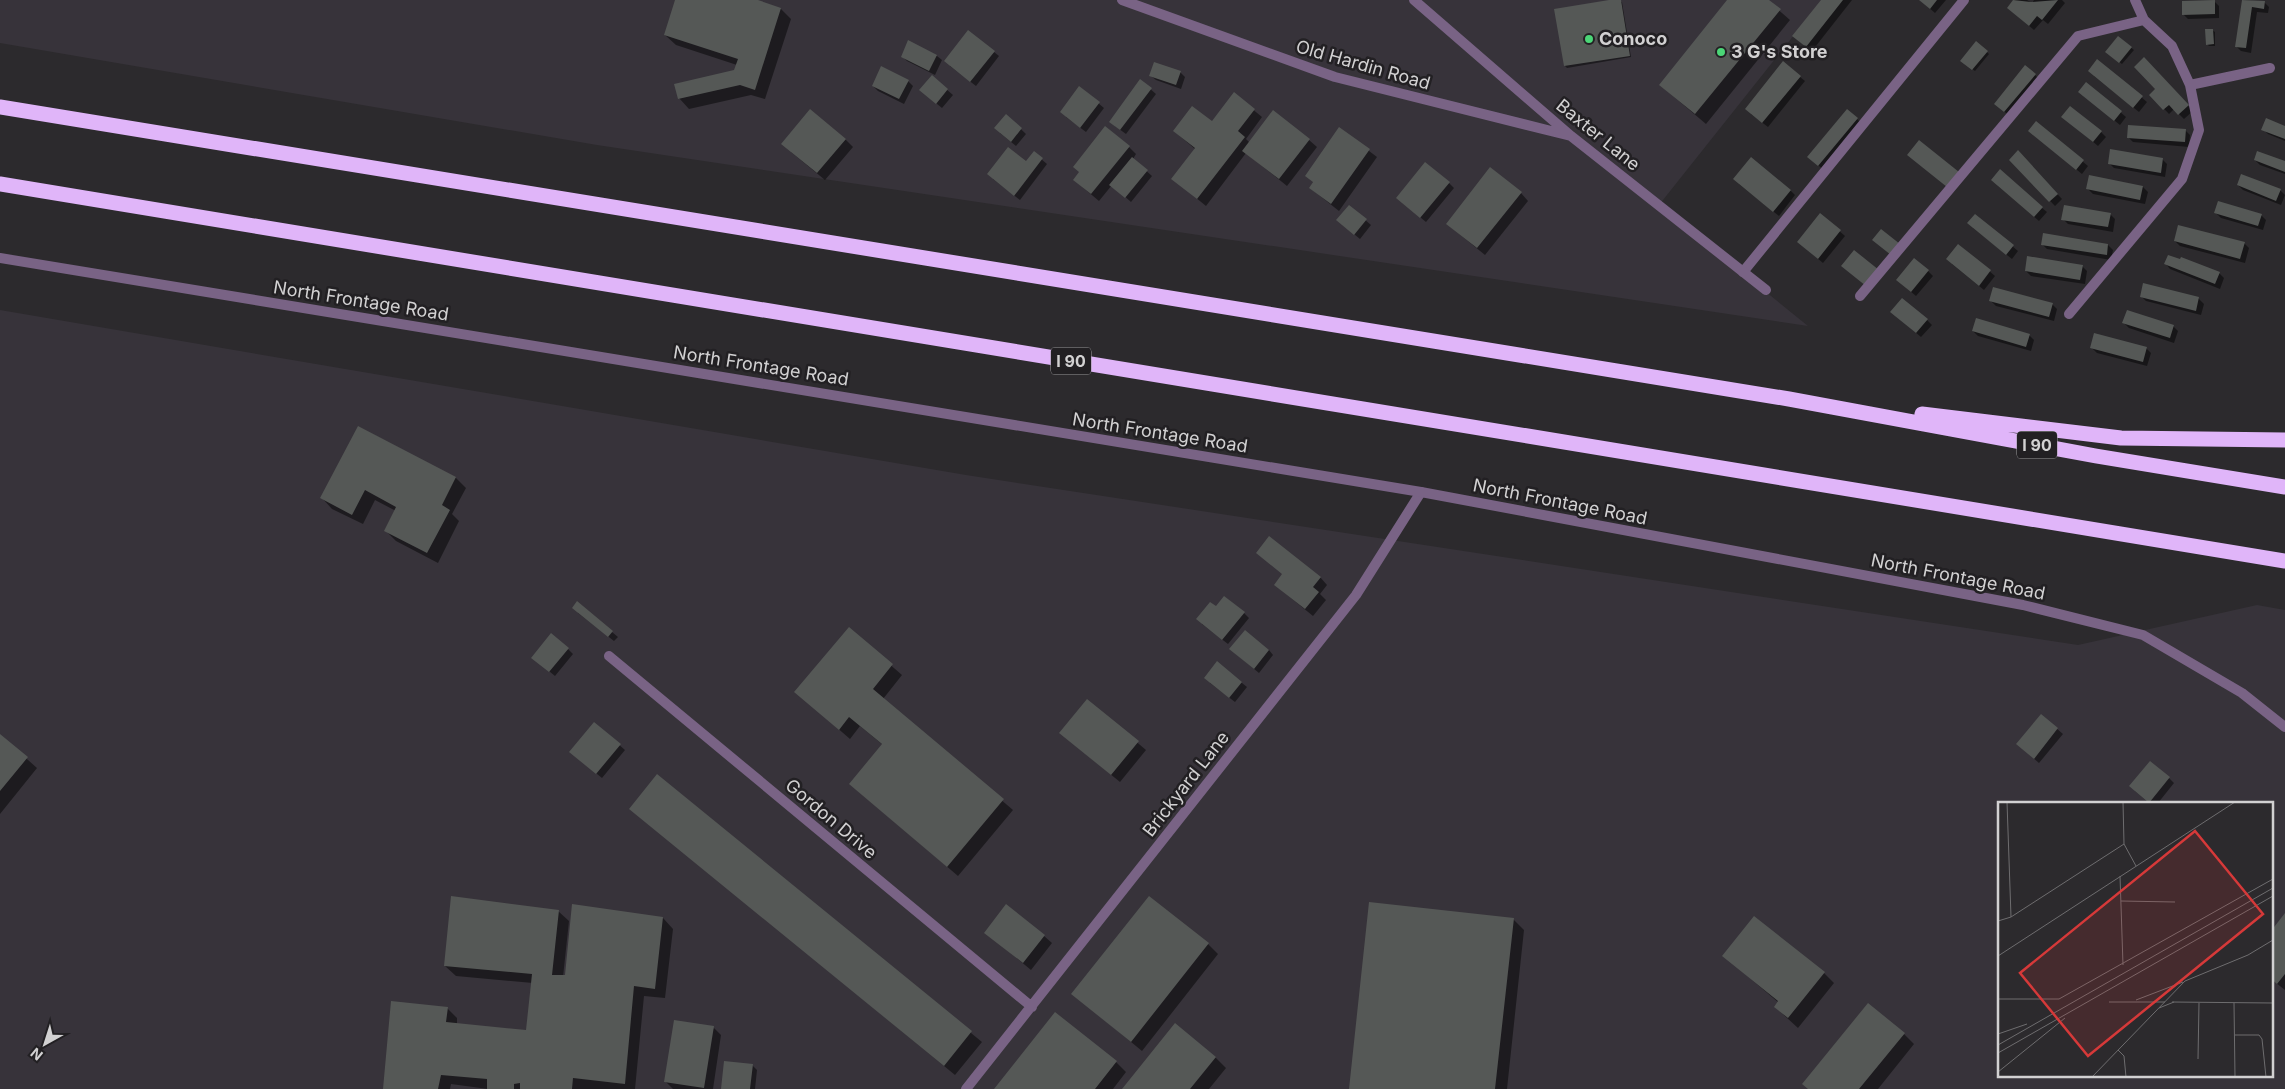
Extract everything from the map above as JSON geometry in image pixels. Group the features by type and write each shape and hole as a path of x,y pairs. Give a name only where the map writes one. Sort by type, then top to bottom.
{"highway":[{"name":"I 90","path":"0,108 1789,399 2096,456 2285,487"},
{"name":"I 90","path":"0,184 2285,561"},
{"path":"1789,399 2121,438 2285,440"},
{"path":"2142,538 2285,568"}],"street":[{"name":"Old Hardin Road","path":"1122,0 1335,77 1571,136"},
{"name":"Baxter Lane","path":"1414,0 1571,136 1766,290"},
{"path":"1744,272 1964,0"},
{"path":"2069,314 2182,178 2199,130 2190,85 2172,46 2144,20 2135,0"},
{"path":"1860,296 2078,36 2144,20"},
{"path":"2190,85 2270,68"},
{"name":"North Frontage Road","path":"0,258 1422,492 2023,605 2143,634 2242,693 2285,727"},
{"name":"Brickyard Lane","path":"966,1089 1356,595 1422,492"},
{"name":"Gordon Drive","path":"609,656 1032,1007"}],"shaded area":[{"path":"0,0 1822,0 1659,205 1808,326 597,145 0,43"},
{"path":"0,310 966,475 2078,645 2257,605 2285,610 2285,1089 0,1089"}],"building":[{"path":"675,0 758,0 781,8 755,90 740,85 678,99 674,84 734,70 738,59 664,35"},
{"path":"1609,0 1621,0 1630,56 1564,66 1554,9"},
{"path":"1727,0 1769,0 1781,9 1695,114 1659,85"},
{"path":"1821,0 1843,0 1806,47 1792,36"},
{"path":"1919,0 1937,0 1930,9"},
{"path":"2013,0 2031,2 2058,0 2042,20 2037,16 2029,26 2007,8"},
{"path":"2215,0 2215,14 2182,15 2182,1"},
{"path":"2242,0 2265,1 2264,9 2252,7 2246,48 2235,47"},
{"path":"2205,29 2213,29 2214,44 2206,45"},
{"path":"968,30 995,51 970,82 944,61"},
{"path":"2118,36 2132,47 2119,63 2105,52"},
{"path":"908,40 937,55 929,71 901,57"},
{"path":"1976,41 1988,51 1972,70 1960,61"},
{"path":"2144,57 2189,105 2178,115 2169,105 2163,110 2149,95 2155,89 2134,67"},
{"path":"2097,59 2143,96 2133,108 2088,71"},
{"path":"1783,61 1801,76 1762,123 1745,109"},
{"path":"1154,62 1181,71 1176,85 1149,76"},
{"path":"2025,65 2036,74 2004,112 1994,104"},
{"path":"881,66 909,80 899,99 872,86"},
{"path":"932,75 948,89 936,104 919,90"},
{"path":"1140,79 1152,88 1120,130 1109,122"},
{"path":"2086,82 2122,111 2114,121 2078,92"},
{"path":"1079,86 1100,102 1080,128 1060,112"},
{"path":"1234,92 1255,109 1238,131 1245,137 1197,199 1171,179 1195,148 1173,131 1192,106 1212,121"},
{"path":"2070,106 2102,131 2093,142 2061,117"},
{"path":"810,109 846,139 817,173 781,144"},
{"path":"1847,109 1858,118 1818,166 1807,157"},
{"path":"1273,110 1310,139 1279,179 1242,151"},
{"path":"1006,114 1022,128 1011,142 994,128"},
{"path":"2266,118 2285,126 2285,139 2261,130"},
{"path":"2036,121 2084,160 2076,170 2028,131"},
{"path":"2128,125 2186,129 2185,142 2127,138"},
{"path":"1105,126 1130,146 1091,194 1073,180 1079,172 1073,167"},
{"path":"1339,127 1370,149 1331,204 1309,188 1313,182 1305,176"},
{"path":"1919,140 1959,172 1947,187 1907,155"},
{"path":"1008,147 1026,161 1034,151 1043,158 1014,196 987,174"},
{"path":"2110,149 2163,158 2161,173 2108,164"},
{"path":"2018,150 2058,194 2049,202 2009,160"},
{"path":"2257,151 2285,161 2285,172 2254,160"},
{"path":"1132,157 1148,170 1125,198 1109,185"},
{"path":"1751,157 1791,190 1773,212 1733,179"},
{"path":"1425,162 1450,182 1420,218 1396,198"},
{"path":"1490,167 1522,192 1477,248 1446,224"},
{"path":"2000,169 2043,207 2034,217 1991,180"},
{"path":"2241,174 2281,189 2276,201 2237,185"},
{"path":"2089,175 2143,186 2140,200 2086,189"},
{"path":"2218,201 2262,214 2258,226 2214,213"},
{"path":"1349,205 1367,219 1354,235 1336,220"},
{"path":"2064,205 2111,213 2108,227 2061,220"},
{"path":"1820,213 1841,230 1818,259 1797,242"},
{"path":"1975,214 2014,245 2006,255 1967,223"},
{"path":"2178,225 2245,242 2240,259 2174,241"},
{"path":"1881,229 1900,244 1891,255 1872,240"},
{"path":"2043,233 2108,244 2107,255 2041,245"},
{"path":"1958,244 1991,270 1979,286 1946,259"},
{"path":"1854,250 1879,270 1866,286 1841,266"},
{"path":"2168,255 2180,259 2181,257 2220,272 2215,284 2164,264"},
{"path":"2027,256 2083,265 2080,280 2025,271"},
{"path":"1914,258 1929,270 1911,292 1896,280"},
{"path":"2143,283 2199,297 2196,311 2140,297"},
{"path":"1993,287 2053,303 2049,317 1989,301"},
{"path":"1902,298 1928,319 1916,333 1890,312"},
{"path":"2127,310 2174,325 2170,338 2122,323"},
{"path":"1976,318 2030,334 2026,347 1972,331"},
{"path":"2094,333 2147,347 2143,362 2090,348"},
{"path":"358,426 456,477 442,505 450,510 427,553 384,531 396,507 365,490 352,515 320,498"},
{"path":"1269,536 1321,577 1313,587 1319,592 1305,609 1274,585 1282,574 1256,553"},
{"path":"1224,596 1245,612 1222,640 1196,619 1210,602 1216,606"},
{"path":"577,601 613,631 608,637 572,608"},
{"path":"849,627 893,664 873,689 1004,799 947,867 849,784 882,744 849,717 839,730 794,692"},
{"path":"1245,630 1269,650 1254,669 1229,649"},
{"path":"551,633 569,648 549,672 531,658"},
{"path":"1217,661 1242,682 1229,698 1204,678"},
{"path":"1087,699 1139,741 1111,775 1059,733"},
{"path":"2041,714 2058,728 2034,759 2016,744"},
{"path":"594,722 621,744 596,774 569,752"},
{"path":"0,734 28,757 0,791"},
{"path":"2150,761 2170,777 2150,802 2129,786"},
{"path":"657,774 972,1031 944,1066 629,809"},
{"path":"451,896 559,910 552,975 565,975 572,904 663,917 655,989 634,986 625,1084 573,1078 572,1089 520,1089 520,1083 514,1084 514,1089 487,1089 487,1079 441,1075 438,1089 383,1089 391,1001 448,1007 446,1022 526,1030 532,974 444,966"},
{"path":"1149,896 1209,943 1131,1042 1071,994"},
{"path":"1369,902 1514,918 1495,1089 1349,1089"},
{"path":"1006,904 1045,935 1023,963 984,933"},
{"path":"2285,913 2285,974 2277,984 2272,980 2272,930"},
{"path":"1754,916 1825,972 1788,1018 1774,1007 1778,1001 1722,956"},
{"path":"1868,1003 1905,1033 1859,1089 1808,1089 1802,1084"},
{"path":"1055,1012 1117,1061 1095,1089 994,1089"},
{"path":"674,1020 714,1026 704,1088 664,1082"},
{"path":"1175,1023 1216,1057 1190,1089 1122,1089"},
{"path":"724,1061 753,1064 750,1089 721,1089"}],"place":[{"name":"Conoco","path":"1589,39"},
{"name":"3 G's Store","path":"1721,52"}]}
